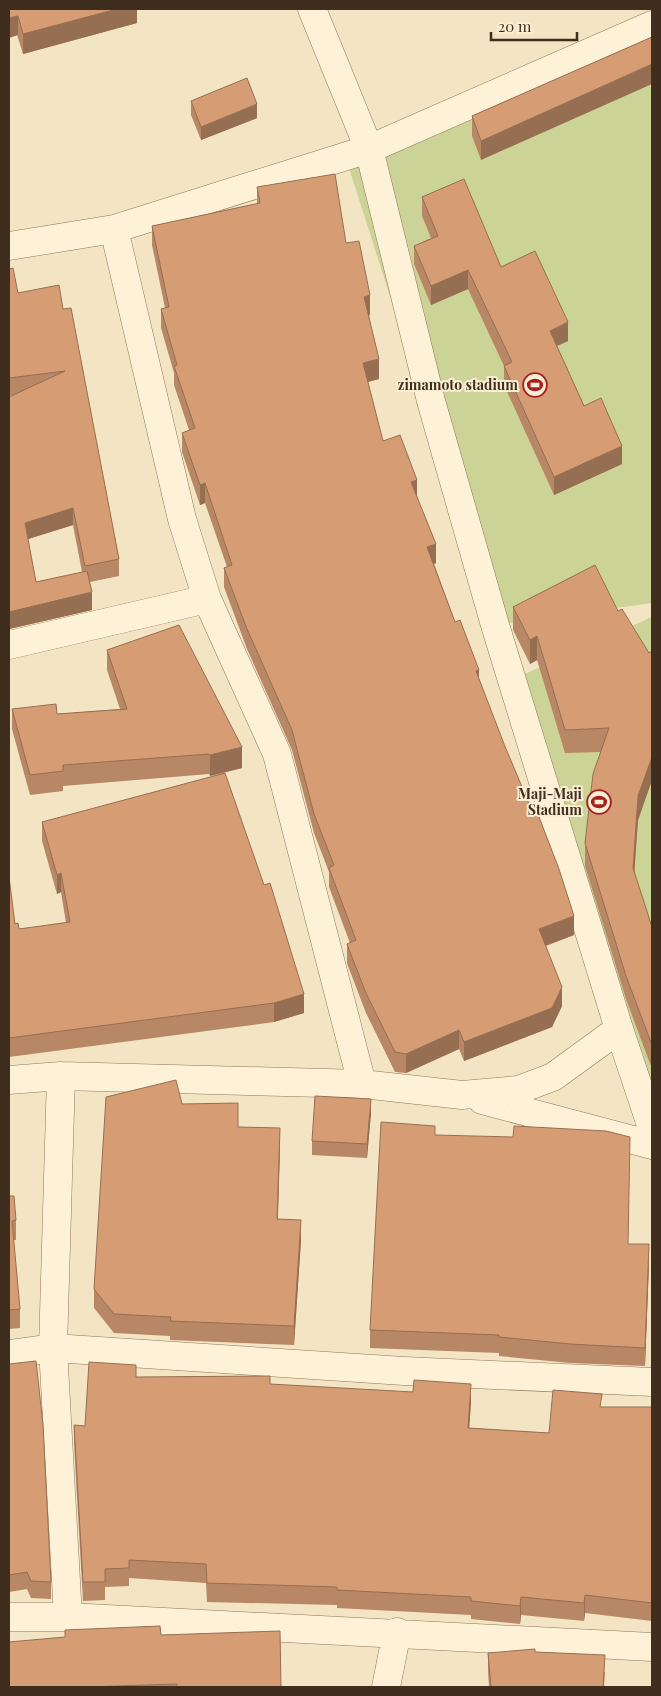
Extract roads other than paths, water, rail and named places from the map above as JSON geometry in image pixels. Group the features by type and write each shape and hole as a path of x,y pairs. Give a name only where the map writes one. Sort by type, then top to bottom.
{"street":[{"path":"312,9 369,149 431,401 495,625 619,1029 652,1128"},
{"path":"9,246 114,229 369,149 652,24"},
{"path":"114,229 182,519 207,599 277,754 362,1084"},
{"path":"9,644 207,599"},
{"path":"462,1095 518,1090 553,1077 619,1029"},
{"path":"61,1076 54,1348 68,1617"},
{"path":"9,1080 61,1076 362,1084 462,1095 652,1146"},
{"path":"9,1354 54,1348 404,1371 652,1382"},
{"path":"9,1617 68,1617 652,1646"},
{"path":"386,1687 397,1632"}],"place":[{"name":"zimamoto stadium","path":"535,385"},
{"name":"Maji-Maji Stadium","path":"599,802"}]}
